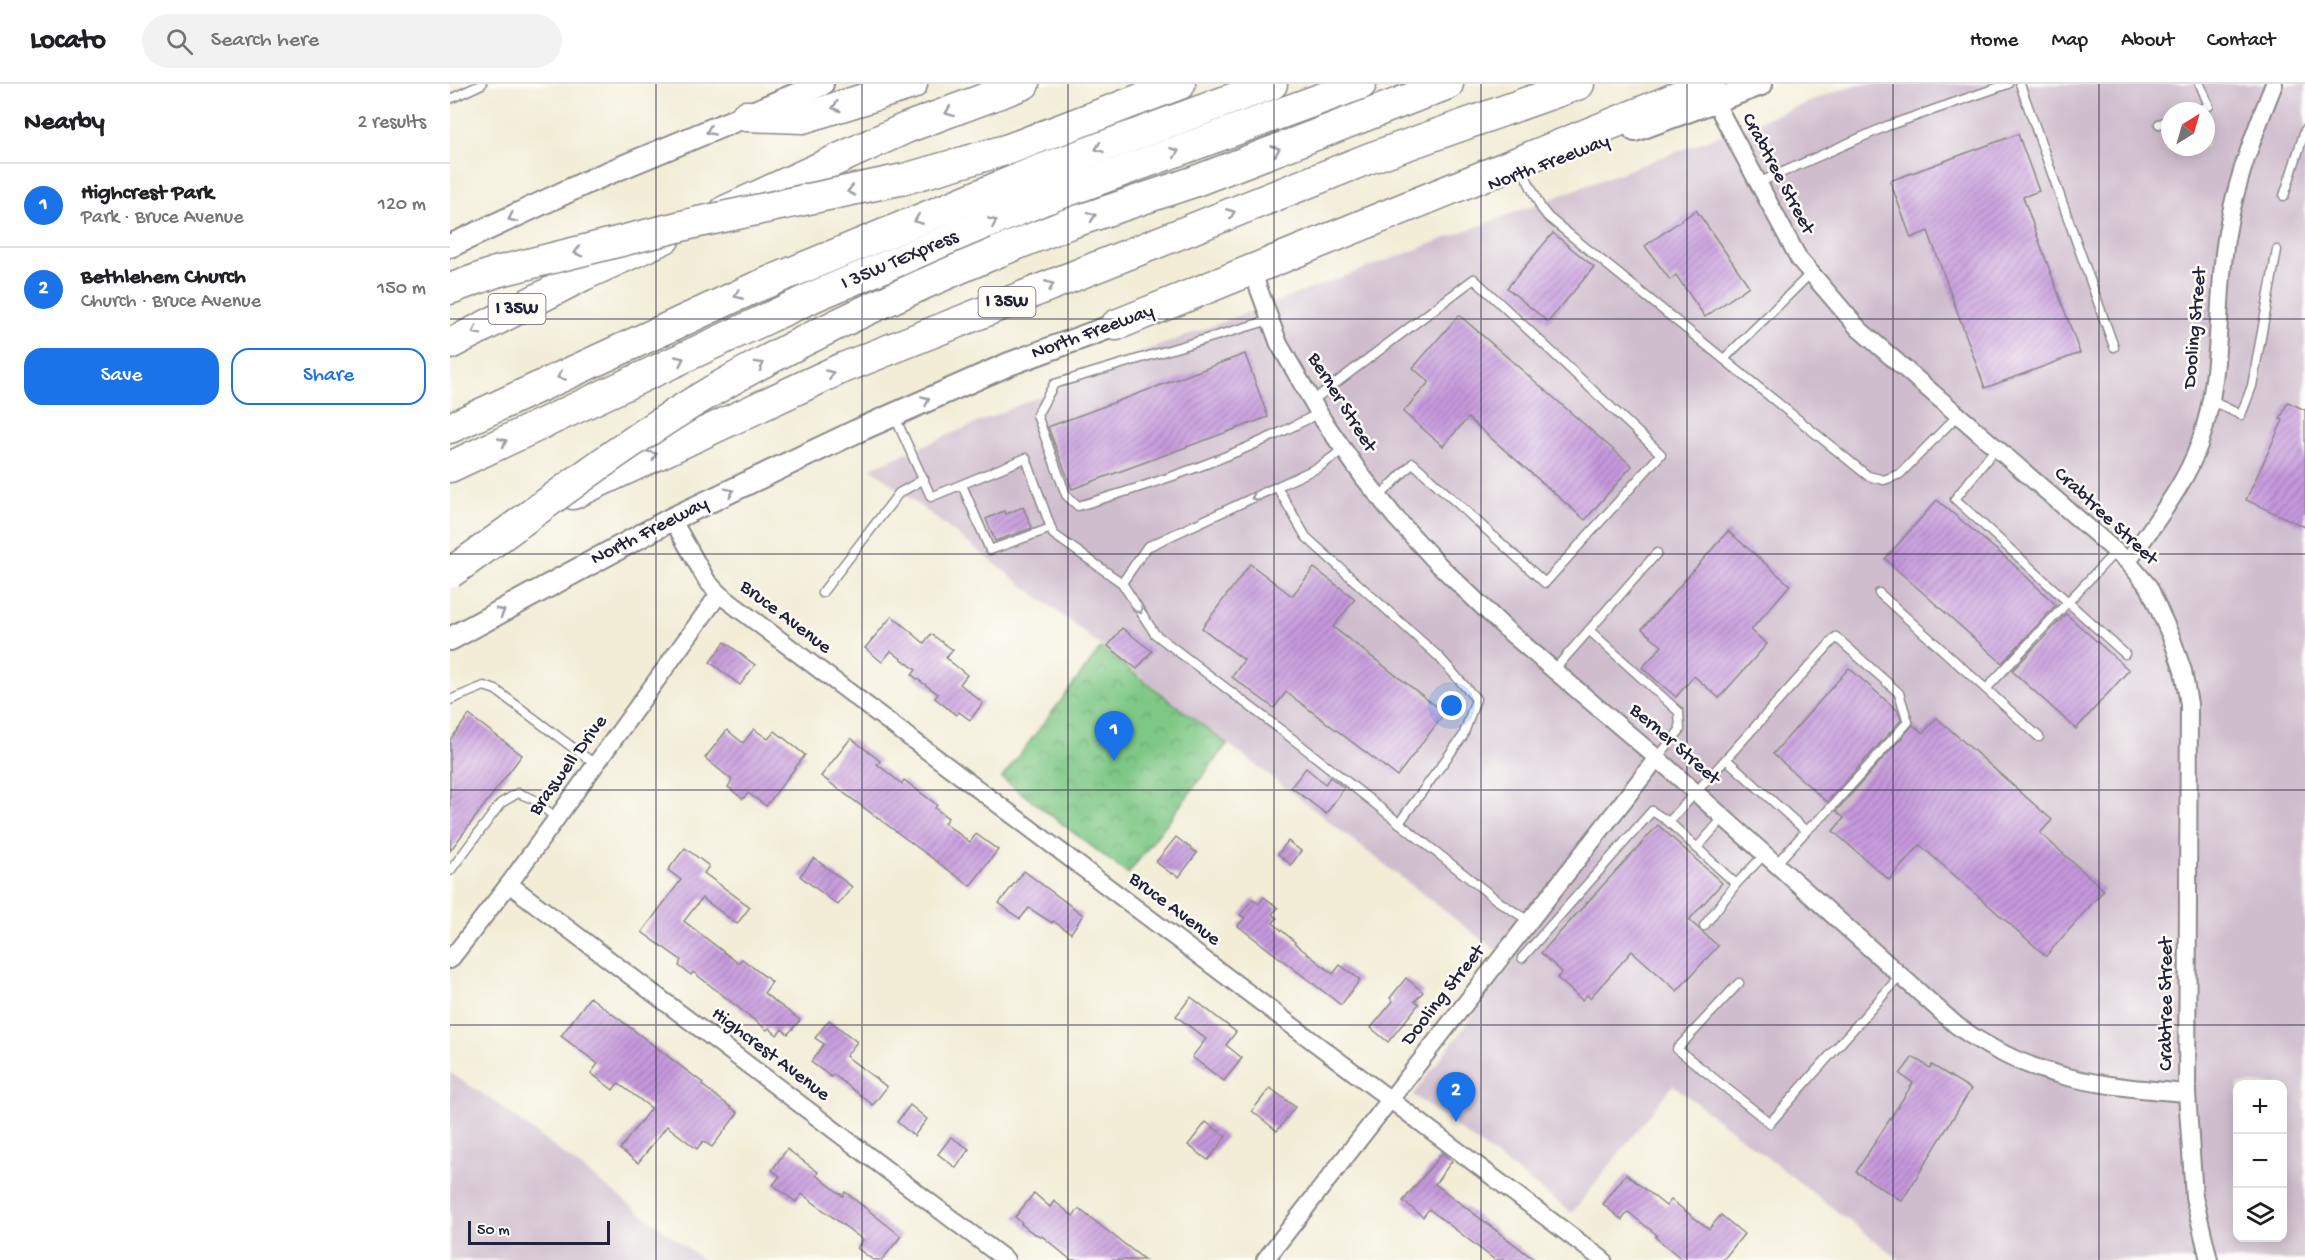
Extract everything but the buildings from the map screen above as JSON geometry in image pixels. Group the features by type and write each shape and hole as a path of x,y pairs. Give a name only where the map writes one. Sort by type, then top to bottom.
{"highway":[{"path":"746,116 803,118 912,84"},
{"name":"I 35W","path":"450,344 584,275 895,133 1024,84"},
{"path":"450,289 496,272 694,223 904,179 1009,149 1180,84"},
{"name":"I 35W TEXpress","path":"450,428 754,288 1032,173 1272,84"},
{"name":"I 35W TEXpress","path":"450,467 815,296 1033,205 1361,84"},
{"path":"450,573 612,454 711,391 842,320 1068,224 1193,182 1448,84"},
{"name":"I 35W","path":"450,556 686,439 838,370 1370,158 1579,84"},
{"path":"1116,325 1712,92"}],"main road":[{"path":"450,246 596,178 822,84"},
{"name":"North Freeway","path":"450,639 672,519 894,414 1009,364 1254,276 1524,173 1712,92 1761,84"}],"street":[{"name":"Dooling Street","path":"2122,556 2186,474 2199,444 2211,400 2216,367 2223,261 2234,200 2274,84"},
{"name":"Crabtree Street","path":"1712,92 1757,183 1799,259 1859,329 2122,556 2149,587 2172,639 2190,704 2187,1093 2194,1197 2209,1260"},
{"name":"Berner Street","path":"1254,276 1279,344 1316,407 1379,497 1439,565 1508,631 1697,793 1956,1025 1981,1043 2030,1067 2073,1079 2115,1087 2187,1093"},
{"name":"Bruce Avenue","path":"672,519 707,580 719,594 1603,1260"},
{"name":"Braswell Drive","path":"450,960 510,884 719,594"},
{"name":"Dooling Street","path":"1265,1260 1657,758"},
{"name":"Highcrest Avenue","path":"510,884 1006,1260"}],"lane":[{"path":"450,99 482,84"},
{"path":"1757,183 1887,126 2008,84"},
{"path":"2020,84 2114,347"},
{"path":"2200,84 2207,102"},
{"path":"2284,196 2305,130"},
{"path":"1524,173 1548,218 1868,476 1884,480 1900,474 1958,415"},
{"path":"2211,400 2241,415 2252,386 2277,250"},
{"path":"1724,359 1811,273"},
{"path":"1270,320 1054,384 1037,415 1066,495 1078,506 1197,468 1279,435 1473,279 1661,454 1545,583 1413,463 1379,497"},
{"path":"894,414 932,497 1026,458 1053,534 1122,583 1155,634 1498,901 1529,921"},
{"path":"1996,448 1955,499 2125,654"},
{"path":"1122,583 1147,547 1319,467 1344,449"},
{"path":"822,593 899,493 924,479"},
{"path":"962,485 990,550 1052,528"},
{"path":"1277,487 1306,537 1439,657 1476,699 1463,736 1399,823"},
{"path":"1554,670 1657,553"},
{"path":"1986,689 2068,602 2122,556"},
{"path":"1879,592 2039,737"},
{"path":"1589,630 1679,712 1680,730 1657,758"},
{"path":"1669,822 1836,637 1899,693 1908,722 1824,815 1736,884 1704,926"},
{"path":"450,700 484,686 496,690 596,765"},
{"path":"1727,760 1806,831"},
{"path":"450,871 501,803 518,793 533,799 557,819"},
{"path":"1522,958 1652,811 1669,822 1736,884"},
{"path":"1697,848 1724,817"},
{"path":"1739,983 1677,1049 1770,1123 1901,975"}],"shaded area":[{"path":"1857,84 2305,84 2305,1260 1900,1260 1673,1085 1572,1213 1413,1095 1512,963 871,468 1148,350"},
{"path":"450,1073 492,1100 703,1260 450,1260"}],"green space":[{"path":"1101,648 1227,744 1128,874 1002,778"}],"place":[{"name":"Highcrest Park","path":"1114,761"},
{"name":"Bethlehem Church","path":"1456,1122"}]}
